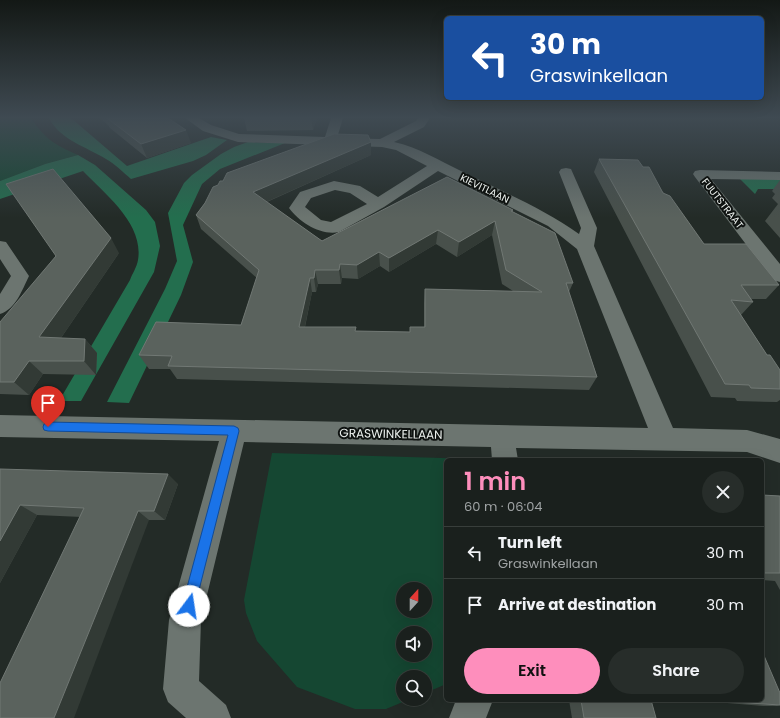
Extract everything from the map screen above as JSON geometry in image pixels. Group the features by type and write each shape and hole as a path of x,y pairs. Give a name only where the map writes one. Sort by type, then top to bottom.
{"street":[{"name":"KIEVITLAAN","path":"411,152 554,223 585,246"},
{"path":"378,204 438,165"},
{"path":"566,172 589,228 585,246 665,439"},
{"name":"FUUTSTRAAT","path":"780,176 700,174 780,276"},
{"path":"0,307 8,298 20,276 1,251"},
{"name":"GRASWINKELLAAN","path":"0,426 747,441 780,451"},
{"path":"212,718 181,689 185,620 234,431"},
{"path":"502,436 505,458"},
{"path":"467,718 475,702"}],"green space":[{"path":"0,152 71,152 78,155 45,164 0,181"},
{"path":"92,152 110,152 127,166 169,152 211,152 193,161 131,179 119,168"},
{"path":"226,152 264,152 220,169 202,184 183,225 193,262 181,295 129,403 107,402 165,289 177,261 168,213 184,183 192,175"},
{"path":"78,155 95,165 146,210 155,222 160,246 154,272 81,401 59,401 130,280 137,265 138,247 135,234 129,222 112,200 83,171 0,199 0,181 45,164"},
{"path":"739,178 780,179 780,189 758,189 755,194"},
{"path":"272,453 444,458 444,685 432,690 432,670 396,670 396,705 386,709 355,709 297,687 257,641 246,613 244,600"}],"building":[{"path":"286,152 349,152 253,192 322,241 447,177 513,210 511,211 555,233 573,283 566,283 597,377 168,366 172,356 139,355 156,322 241,325 259,270 196,215 205,203 213,187 218,185 220,181 223,181 227,173","holes":["495,221 506,270 542,292 425,289 425,327 410,327 410,332 355,331 356,327 299,327 310,278 314,278 315,270 339,270 340,264 357,265 379,252 389,258 438,230 459,242"]},
{"path":"599,159 638,160 643,167 649,167 663,193 670,196 704,244 746,244 779,285 741,285 753,302 731,300 767,355 770,355 780,370 780,389 751,388 749,385 725,384"},
{"path":"53,169 111,238 39,337 85,339 84,361 29,361 14,382 0,382 0,322 56,256 6,184"},
{"path":"0,469 168,474 154,511 138,511 54,718 0,718 0,683 84,508 20,505 0,541"},
{"path":"764,495 780,496 780,573 764,573"},
{"path":"764,656 780,693 780,705 734,702 764,702"},
{"path":"581,702 652,702 656,718 584,718"}],"route":[{"path":"48,427 234,431 189,606"}]}
